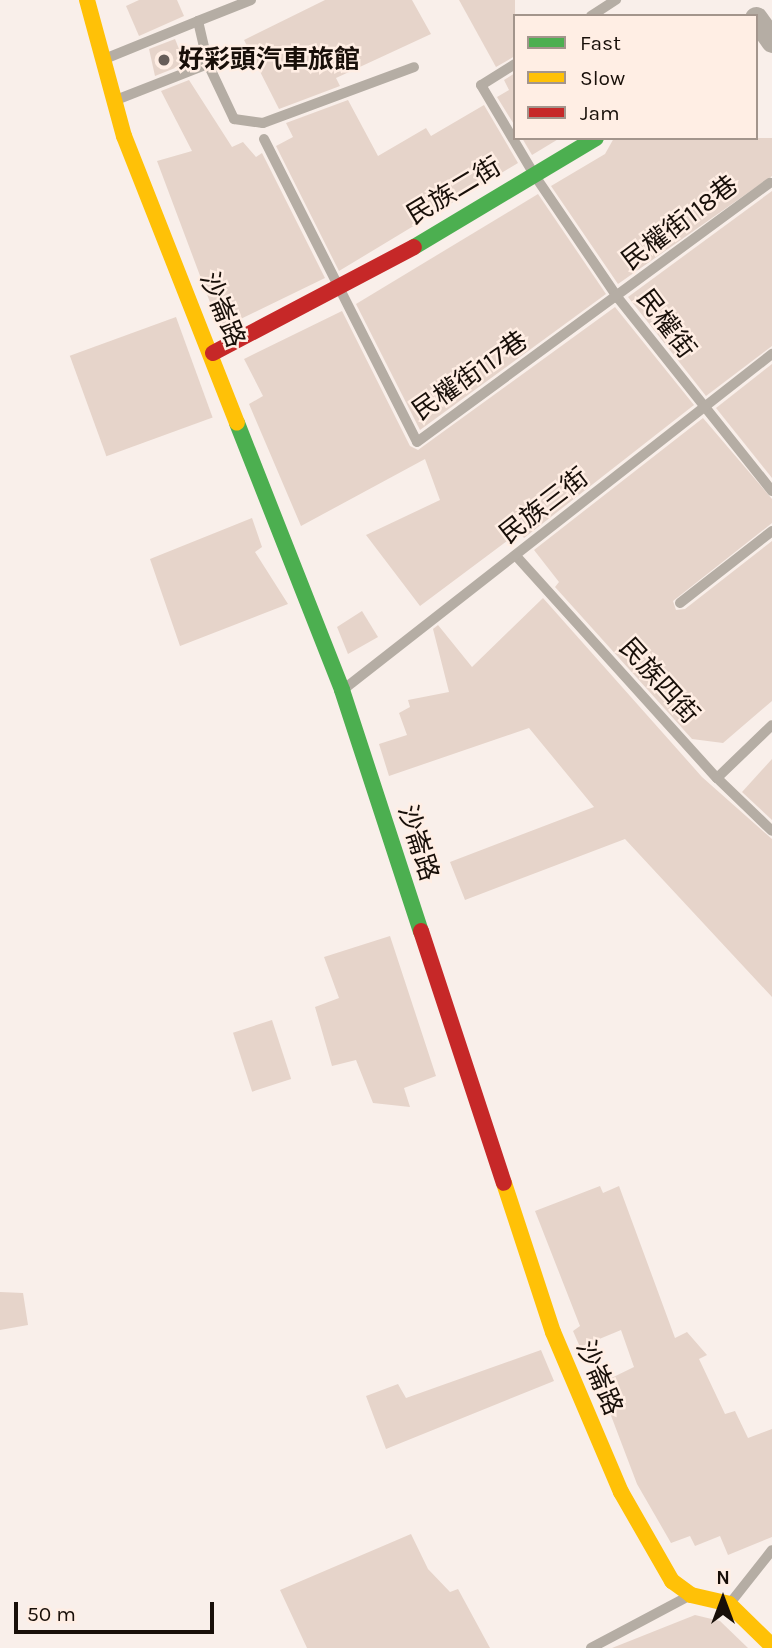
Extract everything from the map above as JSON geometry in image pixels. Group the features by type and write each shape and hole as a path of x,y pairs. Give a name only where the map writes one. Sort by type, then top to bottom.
{"street":[{"name":"沙崙路","path":"87,0 113,101 342,690 553,1332 621,1492 672,1581 691,1595"},
{"name":"民族二街","path":"213,353 341,291 593,140"},
{"path":"691,1595 729,1604 772,1646"}],"lane":[{"path":"102,60 251,0"},
{"path":"594,14 616,0"},
{"path":"198,21 208,64 234,118 263,123 414,67"},
{"path":"113,101 208,64"},
{"name":"民權街","path":"513,65 481,85 513,139"},
{"path":"264,139 341,291"},
{"name":"民權街","path":"514,140 618,298 703,410 772,491"},
{"name":"民權街118巷","path":"618,298 770,183"},
{"name":"民權街117巷","path":"341,291 417,442 618,298"},
{"name":"民族三街","path":"342,690 517,557 772,354"},
{"path":"680,603 772,531"},
{"name":"民族四街","path":"517,557 717,778 772,831"},
{"path":"717,778 772,725"},
{"path":"729,1604 772,1550"},
{"path":"591,1648 691,1595"}],"building":[{"path":"139,0 177,0 184,16 139,36 126,6"},
{"path":"325,0 412,0 431,34 336,78 340,86 279,109 244,40"},
{"path":"459,0 515,0 513,57 496,67"},
{"path":"175,39 185,64 155,76 149,49"},
{"path":"513,74 513,123 497,97 509,90 504,80"},
{"path":"189,80 232,147 243,142 256,157 262,153 325,278 220,329 157,161 192,151 161,91"},
{"path":"348,100 378,156 426,128 431,136 484,105 518,163 339,271 276,146 293,137 286,123"},
{"path":"772,138 772,176 618,284 551,186 605,154 613,140"},
{"path":"523,140 557,140 532,155"},
{"path":"772,191 772,346 706,396 628,297"},
{"path":"538,194 606,294 420,430 356,304"},
{"path":"615,307 694,405 524,538 519,532 420,606 366,535 440,500 425,459 301,526 249,404 263,396 244,359 342,311 410,446 418,450"},
{"path":"176,317 213,418 106,456 70,356"},
{"path":"772,364 772,478 716,408"},
{"path":"703,418 772,499 772,523 673,601 676,610 685,609 772,541 772,701 723,743 692,739 555,587 559,582 534,550"},
{"path":"252,518 262,547 255,552 288,604 180,646 150,559"},
{"path":"543,598 702,777 772,839 772,997 625,839 465,900 450,862 594,807 529,728 389,776 379,744 407,735 399,713 410,707 408,700 449,692 433,629 438,625 472,667"},
{"path":"362,611 378,637 348,654 337,627"},
{"path":"772,759 772,820 742,792"},
{"path":"390,936 436,1076 404,1088 410,1107 373,1103 356,1060 332,1066 315,1007 339,998 324,957"},
{"path":"272,1020 291,1079 252,1092 233,1033"},
{"path":"600,1186 603,1193 619,1186 675,1338 687,1332 707,1355 699,1359 725,1414 735,1411 748,1438 772,1429 772,1537 728,1555 720,1536 695,1546 690,1536 671,1543 637,1484 599,1384 634,1367 621,1330 580,1347 573,1331 580,1326 535,1211"},
{"path":"0,1292 23,1293 28,1325 0,1330"},
{"path":"541,1350 554,1381 386,1449 366,1396 398,1384 406,1398"},
{"path":"411,1534 428,1569 450,1592 458,1589 490,1648 307,1648 280,1590"},
{"path":"695,1615 720,1621 748,1648 612,1648"}],"traffic: fast":[{"path":"414,247 593,140"},
{"path":"237,423 342,690 421,931"}],"traffic: slow":[{"path":"87,0 124,136 237,423"},
{"path":"504,1183 553,1332 621,1492 672,1581 691,1595 729,1604 772,1646"}],"traffic: jam":[{"path":"213,353 414,247"},
{"path":"421,931 504,1183"}],"place":[{"name":"好彩頭汽車旅館","path":"164,60"}]}
